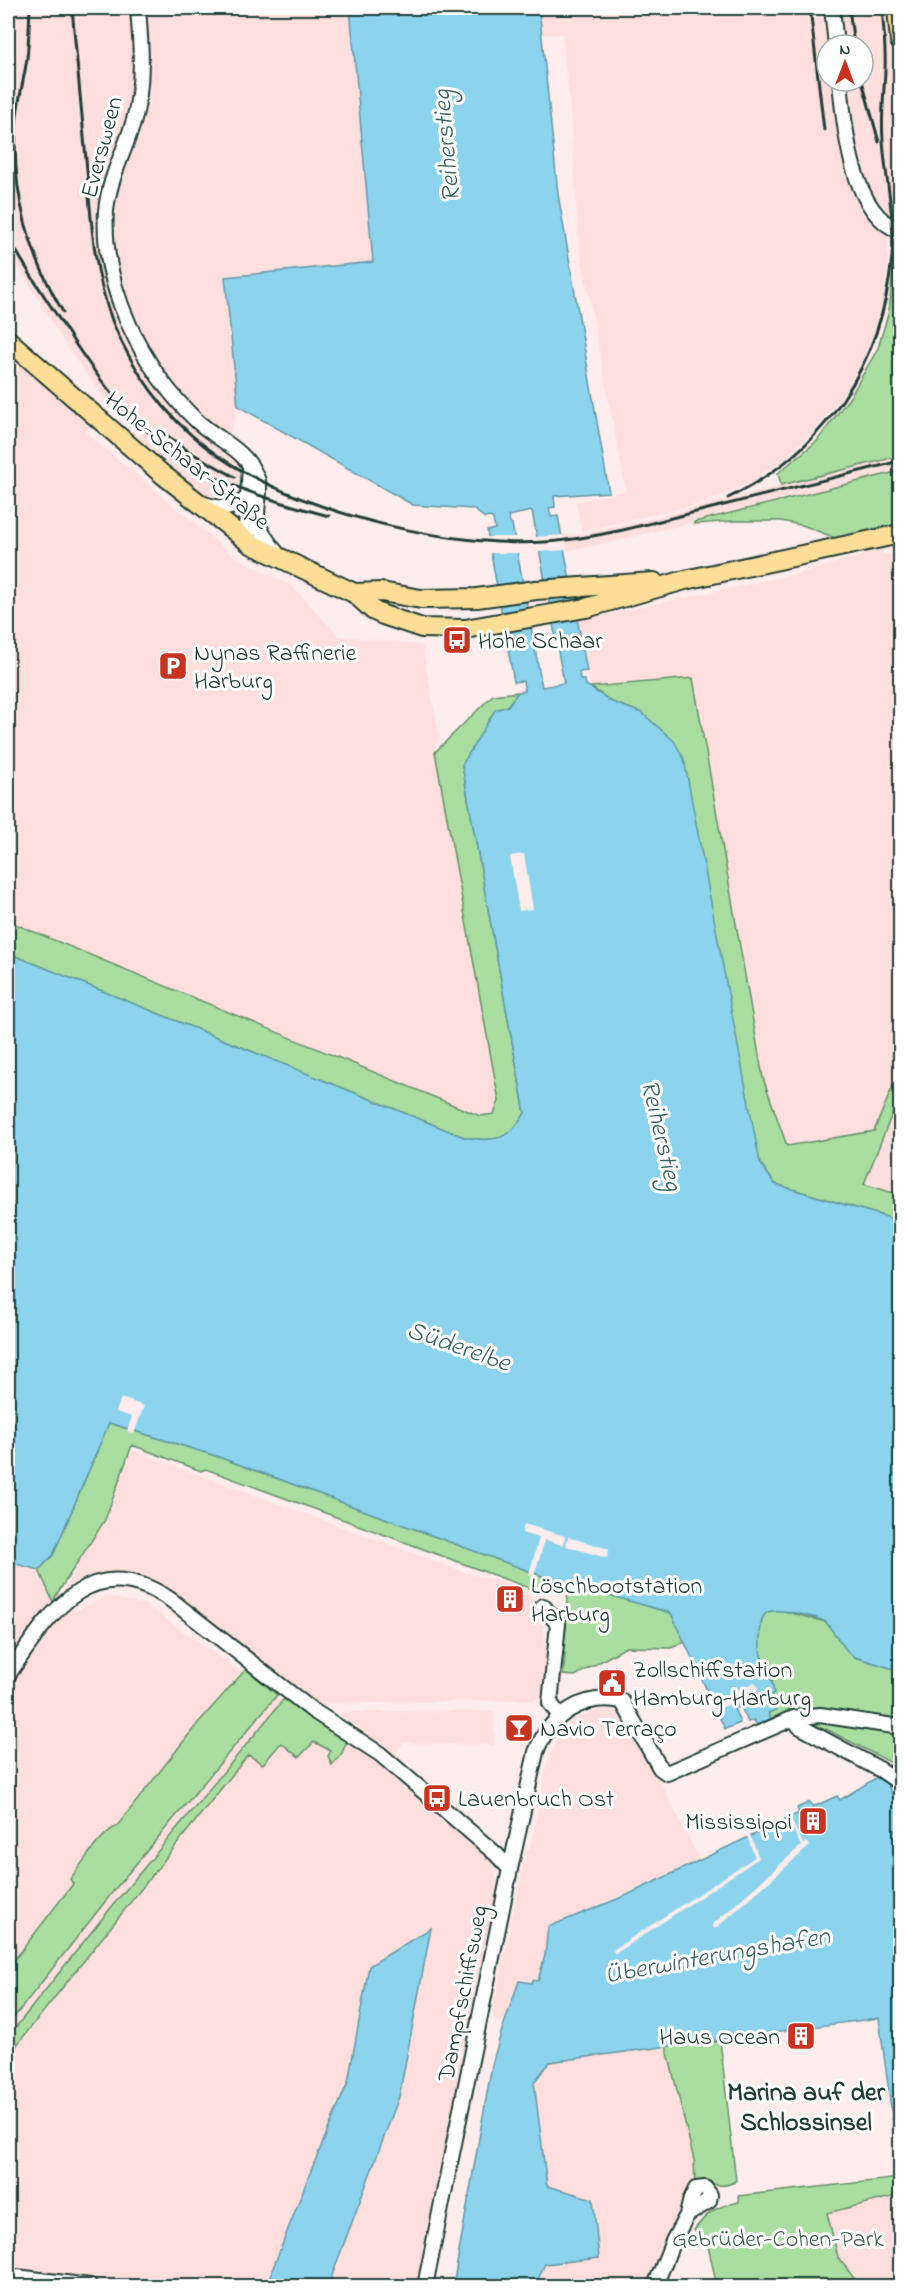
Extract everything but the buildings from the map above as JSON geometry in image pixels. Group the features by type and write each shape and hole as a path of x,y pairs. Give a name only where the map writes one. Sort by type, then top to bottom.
{"main road":[{"path":"897,8 900,41"},
{"name":"Hohe-Schaar-Straße","path":"8,340 196,501 283,561 354,593 374,611 394,620 422,628 458,630 586,608 685,580 900,534"},
{"name":"Hohe-Schaar-Straße","path":"354,593 381,592 421,599 487,597 582,587 685,580"}],"street":[{"name":"Eversween","path":"138,8 142,69 140,95 127,142 112,178 107,204 107,235 113,275 124,313 152,368 171,394 198,422 250,465 260,489 257,517"},
{"path":"832,8 835,33"},
{"path":"842,93 857,180 865,199 876,214 900,231"},
{"path":"244,534 250,465"},
{"path":"196,501 214,508 226,509 240,504 249,496"},
{"path":"244,534 257,517"},
{"path":"257,517 265,537 283,561"},
{"path":"8,1675 59,1606 75,1592 103,1582 131,1582 159,1592 312,1710 362,1741 400,1770 510,1869"},
{"path":"543,1606 558,1624 550,1703 560,1716"},
{"name":"Dampfschiffsweg","path":"425,2286 510,1869 536,1752 545,1733 560,1716 593,1699 622,1701 665,1773 674,1772 794,1718"},
{"path":"900,1727 820,1715 794,1718 799,1726 881,1770 900,1783"},
{"path":"655,2286 673,2241 687,2215"},
{"path":"8,2276 90,2286"}],"shaded area":[{"path":"8,8 350,8 373,262 225,277 238,406 224,450 239,462 244,470 244,493 227,504 207,498 136,441 142,433 108,403 67,348 8,248"},
{"path":"539,8 900,8 900,242 888,238 888,266 883,302 870,343 848,388 815,430 784,459 752,481 708,502 581,531 576,502 626,491 579,244 570,109 562,34 542,35"},
{"path":"8,354 90,426 85,432 235,557 292,586 339,636 422,645 439,735 435,752 499,1101 494,1114 480,1116 8,921"},
{"path":"900,456 900,471 608,543 567,550 564,535 638,522"},
{"path":"883,549 883,554 900,554 900,1195 864,1184 884,1135 874,1131 787,1147 763,1078 693,678 591,687 579,620 797,574"},
{"path":"132,1450 467,1573 519,1586 533,1600 537,1615 544,1627 546,1696 533,1700 316,1704 174,1592 149,1577 121,1572 98,1574 86,1577 64,1589 105,1519"},
{"path":"8,1562 39,1570 54,1603 76,1611 106,1596 146,1605 295,1710 352,1743 490,1858 498,1883 419,2286 328,2286 399,2097 431,1929 369,1966 348,2082 266,2286 50,2286 8,2281"},
{"path":"599,1709 625,1711 700,1861 548,1927 545,1955 538,1981 519,1982 506,2018 497,2023 492,2014 521,1873 527,1850 530,1849 548,1759 563,1729 573,1719"},
{"path":"494,1711 494,1745 403,1743 398,1749 401,1761 358,1727 339,1716 342,1712"},
{"path":"666,2045 696,2173 695,2183 687,2195 668,2241 655,2286 535,2286 545,2264 599,2257 547,2186 534,2082 550,2062"},
{"path":"900,2195 900,2286 860,2286 838,2257 827,2213"}],"green space":[{"path":"896,240 900,242 900,456 781,485 778,473 817,441 850,397 878,348 889,311"},
{"path":"900,471 900,528 840,540 805,526 781,521 694,524 694,522"},
{"path":"693,678 763,1078 787,1146 874,1131 900,1069 900,1094 864,1184 900,1195 900,1221 775,1184 760,1163 642,713 612,702 591,687"},
{"path":"518,692 462,765 525,1113 507,1134 484,1140 464,1137 8,953 8,921 480,1116 494,1114 499,1101 435,752 493,695"},
{"path":"109,1423 216,1456 545,1577 541,1590 537,1591 206,1469 201,1471 132,1445 105,1520 55,1597 54,1604 39,1570 53,1555"},
{"path":"569,1583 671,1613 685,1642 671,1648 626,1647 575,1676 563,1675 565,1653 561,1652"},
{"path":"780,1610 826,1622 848,1652 855,1657 900,1671 900,1720 837,1710 800,1709 796,1706 771,1719 768,1704 773,1679 761,1657 759,1634 761,1622 766,1613"},
{"path":"246,1669 277,1695 115,1889 8,2025 9,1963 12,1963 73,1884 70,1879 92,1850 117,1826 198,1723"},
{"path":"284,1699 347,1741 342,1753 332,1765 328,1756 331,1751 314,1742 299,1757 281,1743 263,1764 248,1755 8,2056 8,2037 105,1915"},
{"path":"833,1721 900,1731 900,1755 895,1752 891,1758 899,1762 894,1769 889,1769 892,1763 826,1729 824,1732 804,1722"},
{"path":"720,2040 736,2181 722,2186 707,2181 695,2183 694,2160 666,2045 703,2044"},
{"name":"Gebrüder-Cohen-Park","path":"900,2178 900,2195 827,2213 838,2257 859,2285 717,2286 708,2246 694,2230 713,2211 739,2202 738,2196"}],"water":[{"path":"350,8 539,8 558,194 609,492 554,496 555,507 549,508 551,517 558,516 587,671 579,672 580,680 585,680 586,685 612,702 642,713 674,741 684,759 760,1163 775,1184 900,1221 900,1671 855,1657 848,1652 826,1622 796,1613 771,1611 764,1615 762,1620 760,1647 773,1687 774,1693 769,1696 776,1710 768,1713 771,1719 757,1725 754,1720 748,1722 741,1707 734,1708 740,1723 725,1729 671,1613 545,1577 216,1456 109,1423 53,1555 39,1570 8,1562 8,953 464,1137 484,1140 500,1137 513,1129 525,1113 462,765 495,710 508,706 518,692 525,691 523,681 514,682 487,531 495,529 493,519 485,518 473,509 413,505 238,406 225,277 373,262","holes":["532,511 564,683 542,687 512,524 508,516"]},
{"name":"Überwinterungshafen","path":"877,1777 886,1782 900,1811 900,2175 879,2018 550,2062 534,2082 547,2186 593,2199 599,2258 545,2264 535,2286 453,2286 492,2065 519,1981 532,1983 533,1980 538,1981 545,1955 548,1927 627,1895 799,1813 797,1808 810,1802 813,1807 837,1796 840,1800"},
{"path":"431,1928 399,2097 328,2286 266,2286 348,2082 369,1966"}],"pier":[{"path":"564,535 567,550 537,552 534,537"},
{"path":"487,537 517,537 520,553 488,553"},
{"path":"524,854 533,909 519,911 510,856"},
{"path":"121,1398 144,1406 134,1434 127,1431 132,1417 116,1412"},
{"path":"524,1524 565,1536 563,1545 545,1540 534,1576 529,1574 539,1538 522,1533"},
{"path":"568,1537 609,1549 607,1558 566,1546"},
{"path":"755,1682 759,1690 721,1708 717,1700"},
{"path":"788,1814 803,1844 806,1842 810,1846 715,1929 712,1925 801,1846 786,1815"},
{"path":"750,1835 759,1858 615,1954 613,1950 755,1857 747,1836"}],"railway":[{"path":"30,8 27,58 17,118 15,151 17,175 25,223 32,246 51,291 63,312"},
{"path":"72,8 94,248 101,286 113,323 140,375 164,407 191,435 241,470 283,491 329,509 378,523 428,534 478,541 524,543 566,540 615,532 900,461"},
{"path":"810,8 824,130"},
{"path":"849,8 852,33"},
{"path":"728,498 762,479 793,456 820,429 843,400 861,368 876,333 886,296 893,242 882,131 885,71 882,8"},
{"path":"865,93 879,142"},
{"path":"8,236 71,338 103,383 140,424 161,443 183,459 222,481 267,498 329,516"},
{"path":"161,431 188,451 235,477"}],"place":[{"name":"Hohe Schaar","path":"457,640"},
{"name":"Nynas Raffinerie Harburg","path":"173,666"},
{"name":"Löschbootstation Harburg","path":"510,1599"},
{"name":"Zollschiffstation Hamburg-Harburg","path":"612,1683"},
{"name":"Navio Terraço","path":"519,1728"},
{"name":"Lauenbruch Ost","path":"437,1798"},
{"name":"Mississippi","path":"813,1821"},
{"name":"Haus Ocean","path":"801,2036"}],"district":[{"name":"Marina auf der Schlossinsel","path":"806,2106"}],"water label":[{"name":"Reiherstieg","path":"445,146"},
{"name":"Reiherstieg","path":"663,1135"},
{"name":"Süderelbe","path":"459,1345"}]}
